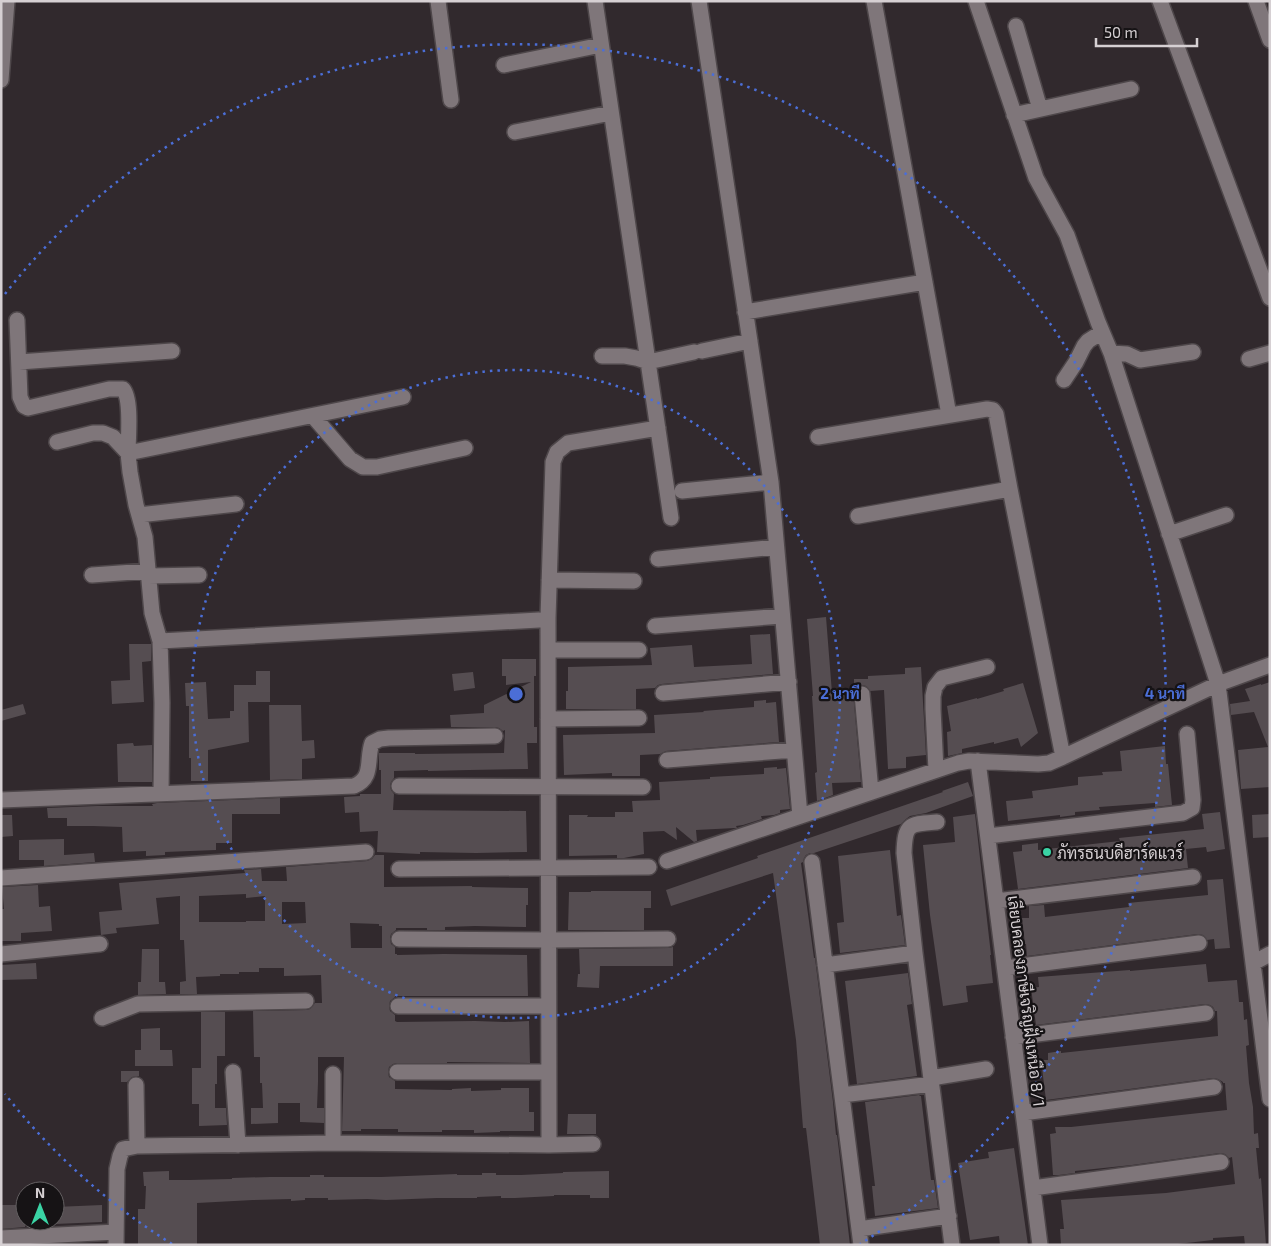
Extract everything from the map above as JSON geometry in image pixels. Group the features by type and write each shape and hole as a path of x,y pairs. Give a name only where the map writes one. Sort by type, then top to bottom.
{"street":[{"path":"1,80 7,1"},
{"path":"438,1 451,100"},
{"path":"595,1 671,518"},
{"path":"699,1 771,482 800,816"},
{"path":"874,1 949,415"},
{"path":"976,1 1036,178 1067,235 1111,353 1218,684 1270,1099"},
{"path":"1160,1 1270,298"},
{"path":"1256,1 1270,40"},
{"path":"1016,26 1040,109"},
{"path":"504,65 601,45"},
{"path":"1014,115 1130,89"},
{"path":"515,132 611,113"},
{"path":"745,312 925,282"},
{"path":"17,320 20,397 24,406 28,408 109,389 123,389 126,392 130,472 145,537 152,613 160,641 162,703 161,794"},
{"path":"1064,380 1084,346 1102,332"},
{"path":"602,356 625,356 648,362 750,341"},
{"path":"19,362 172,351"},
{"path":"1111,353 1127,354 1140,360 1193,352"},
{"path":"1249,359 1270,353"},
{"path":"128,453 403,397"},
{"path":"818,437 987,409 993,410 996,414 1064,757"},
{"path":"314,416 350,459 363,466 378,467 465,448"},
{"path":"549,1145 548,650 553,462 557,452 568,444 658,428"},
{"path":"56,442 93,433 103,433 113,437 128,453"},
{"path":"682,491 771,482"},
{"path":"858,516 1010,488"},
{"path":"139,515 236,504"},
{"path":"1169,534 1226,515"},
{"path":"658,559 776,548"},
{"path":"92,575 200,575"},
{"path":"549,580 634,581"},
{"path":"655,626 782,616"},
{"path":"160,641 539,620"},
{"path":"548,650 639,650"},
{"path":"667,861 958,762 1049,763 1218,684 1270,665"},
{"path":"936,770 933,709 935,687 942,678 987,667"},
{"path":"663,693 788,682"},
{"path":"862,694 870,792"},
{"path":"548,720 639,718"},
{"path":"988,836 1182,813 1192,808 1193,800 1187,734"},
{"path":"1,800 354,786 361,783 368,774 369,752 372,742 380,739 494,736"},
{"path":"667,760 794,750"},
{"name":"เลียบคลองภาษีเจริญฝั่งเหนือ 8/1","path":"978,761 1040,1245"},
{"path":"399,786 643,787"},
{"path":"936,822 914,824 907,830 904,836 904,853 952,1245"},
{"path":"1,878 366,852"},
{"path":"812,862 861,1245"},
{"path":"399,869 649,868"},
{"path":"996,901 1193,877"},
{"path":"399,939 668,939"},
{"path":"1005,968 1199,943"},
{"path":"1,954 100,944"},
{"path":"825,965 915,953"},
{"path":"1253,963 1270,954"},
{"path":"102,1018 138,1004 306,1001"},
{"path":"398,1006 548,1006"},
{"path":"1014,1037 1206,1013"},
{"path":"842,1095 931,1081 986,1069"},
{"path":"234,1072 238,1145"},
{"path":"397,1072 548,1072"},
{"path":"332,1074 333,1144"},
{"path":"136,1085 136,1146"},
{"path":"1023,1113 1214,1087"},
{"path":"1,1238 26,1241 116,1239 117,1169 123,1149 136,1146 593,1144"},
{"path":"1033,1188 1221,1162"},
{"path":"859,1229 949,1216"}],"building":[{"path":"826,617 832,693 853,692 861,782 832,783 833,795 817,801 813,696 807,619"},
{"path":"770,634 773,674 662,684 655,688 636,689 636,709 566,709 568,667 652,665 650,648 692,645 694,667 752,664 750,635"},
{"path":"129,644 151,644 151,661 142,662 144,702 112,704 111,681 130,680"},
{"path":"502,659 536,659 534,727 537,727 537,743 527,743 528,769 394,771 394,778 390,786 394,794 393,810 526,811 527,852 420,852 420,854 377,852 378,831 360,832 359,812 345,813 344,797 360,796 360,794 381,794 379,753 504,753 505,730 503,731 495,727 451,727 450,715 484,713 484,705 531,682 506,685 506,676 502,676"},
{"path":"921,667 926,755 906,757 906,768 888,769 884,690 870,691 866,686 862,685 854,689 854,679 868,679 868,676 905,674 905,668"},
{"path":"256,671 270,671 270,702 248,702 249,742 208,750 208,781 191,781 189,706 186,706 185,683 206,682 208,719 230,718 230,711 234,711 234,685 256,685"},
{"path":"473,672 475,688 454,691 452,674"},
{"path":"1270,682 1270,787 1241,789 1238,750 1268,747 1254,712 1231,715 1230,704 1250,701 1245,689"},
{"path":"1023,683 1038,733 1021,747 1018,738 962,749 962,753 948,756 947,732 951,731 947,706 1004,691 1003,689"},
{"path":"766,700 766,703 776,702 779,742 666,751 660,754 640,755 640,776 612,776 612,773 564,775 563,735 655,733 654,715 754,707 754,701"},
{"path":"23,704 26,714 1,721 1,710"},
{"path":"269,705 301,705 302,741 314,740 315,758 302,759 302,779 270,780"},
{"path":"133,743 134,746 152,745 152,782 118,782 117,744"},
{"path":"1165,746 1172,805 1155,807 1155,803 1099,807 1100,810 1075,812 1075,815 1008,821 1006,801 1033,798 1032,791 1078,785 1078,777 1103,775 1102,772 1122,771 1120,751"},
{"path":"777,767 777,769 786,768 790,809 780,810 780,813 774,815 761,816 762,819 736,826 737,828 696,830 697,841 694,842 676,827 677,840 664,831 643,832 644,854 624,858 617,858 617,855 569,856 569,815 615,817 615,812 633,812 632,801 660,800 659,782 764,774 764,768"},
{"path":"968,782 973,796 926,813 910,816 901,824 810,853 806,855 801,863 815,958 850,1245 820,1245 806,1128 803,1128 796,1040 773,873 671,906 666,890"},
{"path":"280,798 280,814 232,814 232,843 216,843 216,850 165,852 165,855 146,856 146,851 123,852 122,827 67,826 67,818 48,818 47,808 153,806 152,804 157,803"},
{"path":"1220,812 1225,849 1207,852 1206,847 1186,849 1188,868 1018,889 1013,852 1022,851 1022,845 1038,843 1038,850 1120,841 1119,838 1204,829 1202,814"},
{"path":"975,814 993,983 966,986 968,1002 943,1006 930,915 923,845 955,842 953,817"},
{"path":"1270,814 1270,837 1253,838 1252,815"},
{"path":"1,815 12,815 13,836 1,837"},
{"path":"64,839 64,855 94,853 95,862 44,866 44,860 19,860 19,840"},
{"path":"890,850 897,916 901,915 905,945 840,953 837,923 844,922 838,856"},
{"path":"375,855 384,855 384,887 472,886 528,888 526,927 445,927 445,930 396,928 390,938 397,955 527,955 528,996 395,996 390,1001 389,1006 397,1022 529,1021 530,1063 397,1063 389,1067 388,1072 389,1077 395,1081 395,1089 452,1090 471,1088 471,1091 529,1088 529,1112 534,1112 534,1131 474,1133 474,1130 398,1132 398,1129 361,1129 361,1131 342,1131 344,1057 318,1057 317,1108 324,1108 324,1123 300,1122 300,1103 278,1103 278,1123 251,1124 251,1108 263,1108 262,1083 260,1083 260,1057 254,1057 253,1011 306,1010 310,1009 315,1003 322,1003 321,975 284,976 284,968 259,968 259,972 239,972 239,974 196,977 197,994 180,994 180,982 186,981 184,940 180,940 180,896 156,898 159,924 116,928 117,933 101,935 99,912 122,910 119,883 245,873 244,870 261,869 262,881 287,881 286,867 367,861","holes":["246,894 246,898 265,896 265,921 199,922 199,896","282,902 305,902 306,923 282,924","350,923 379,924 379,926 382,926 382,948 351,948"]},
{"path":"1223,879 1230,948 1215,949 1214,939 1207,940 1203,935 1198,934 1027,956 1022,918 1029,918 1029,906 1044,905 1045,917 1129,907 1128,903 1208,895 1207,880"},
{"path":"38,885 39,907 50,906 52,931 21,933 21,941 2,941 2,909 4,909 2,887"},
{"path":"651,891 651,908 644,908 644,930 568,930 569,892"},
{"path":"673,947 673,966 600,966 599,988 577,987 578,974 580,974 579,949"},
{"path":"142,949 159,949 159,982 165,982 166,994 138,995 138,982 141,982"},
{"path":"36,963 37,979 1,980 1,965"},
{"path":"1206,964 1208,982 1237,980 1239,1002 1243,1002 1244,1020 1247,1019 1249,1045 1246,1046 1249,1083 1253,1107 1254,1134 1258,1133 1259,1148 1256,1148 1259,1179 1261,1178 1266,1245 1245,1245 1244,1236 1213,1238 1213,1240 1169,1245 1061,1245 1060,1229 1064,1229 1061,1200 1166,1193 1235,1184 1232,1157 1229,1158 1225,1154 1220,1153 1053,1175 1050,1134 1056,1133 1055,1127 1071,1127 1227,1110 1225,1083 1213,1078 1046,1100 1041,1060 1048,1060 1048,1053 1061,1051 1061,1053 1218,1036 1217,1011 1210,1005 1205,1004 1036,1025 1031,988 1039,987 1038,977"},
{"path":"908,973 912,1004 907,1005 917,1076 857,1084 845,981"},
{"path":"201,1012 225,1012 225,1056 217,1056 215,1108 226,1108 227,1125 199,1126 199,1104 192,1104 192,1068 201,1068"},
{"path":"160,1028 160,1050 172,1050 173,1066 135,1066 135,1050 141,1050 141,1029"},
{"path":"121,1071 139,1071 139,1076 132,1077 127,1082 121,1082"},
{"path":"921,1096 931,1180 934,1180 938,1208 875,1216 872,1186 875,1186 865,1102"},
{"path":"568,1114 596,1114 596,1134 567,1134"},
{"path":"1014,1148 1028,1245 1000,1245 999,1236 970,1240 958,1163 989,1158 988,1152"},
{"path":"169,1171 169,1180 189,1180 310,1177 310,1175 324,1175 324,1177 381,1177 482,1175 482,1173 521,1175 609,1171 609,1198 590,1198 590,1195 554,1195 515,1198 501,1198 501,1196 386,1200 305,1198 305,1200 291,1201 291,1199 197,1203 197,1245 138,1245 138,1209 145,1209 146,1186 144,1186 143,1172"},
{"path":"1,1205 15,1205 15,1228 1,1229"},
{"path":"102,1205 102,1222 65,1224 65,1207"}],"place":[{"name":"ภัทรธนบดีฮาร์ดแวร์","path":"1047,852"}]}
